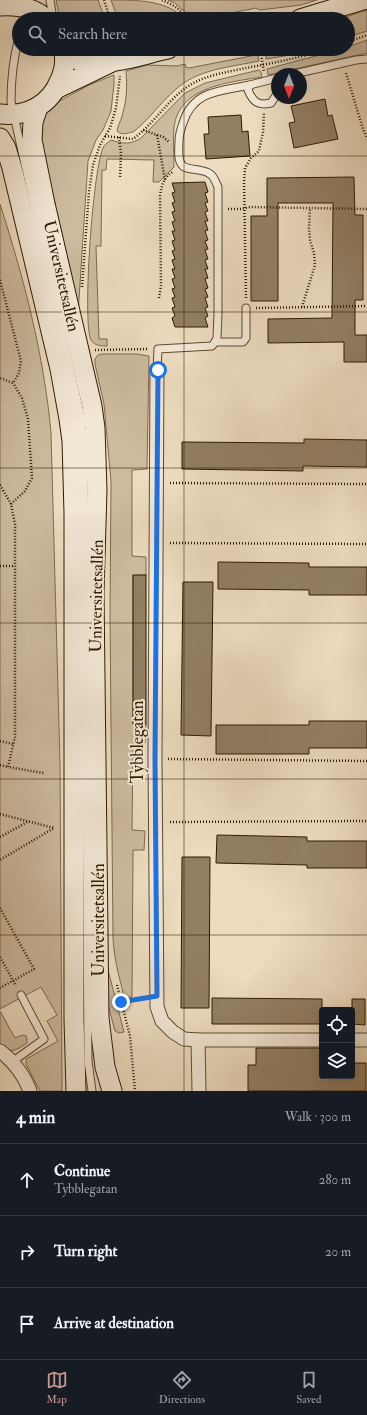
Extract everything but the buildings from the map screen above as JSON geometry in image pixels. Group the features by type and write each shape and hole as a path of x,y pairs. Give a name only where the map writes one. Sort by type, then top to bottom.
{"main road":[{"path":"323,12 363,0"},
{"path":"0,6 16,5 28,7"},
{"path":"7,114 25,113 38,107 48,99 56,89 64,72 64,56"},
{"path":"71,56 77,60 93,63 113,61 136,56"},
{"path":"56,89 102,68 113,61"},
{"name":"Universitetsallén","path":"38,107 33,122 32,140 45,204 92,406 95,428 97,490 94,593 99,1018 105,1067 112,1091"},
{"name":"Universitetsallén","path":"0,138 6,148 26,223 60,369 72,441 74,513 74,1019 76,1091"}],"street":[{"name":"Tybblegatan","path":"158,370 155,759 158,1007 162,1021 173,1032 184,1039 319,1040"},
{"path":"198,1040 199,1091"},
{"path":"355,1040 367,1040"},
{"path":"0,1051 20,1072 30,1091"}],"lane":[{"path":"0,6 5,0"},
{"path":"50,0 52,12"},
{"path":"14,56 11,75 11,102 7,114 71,366 81,417 84,446 88,1061 92,1091"},
{"path":"307,71 367,59"},
{"path":"158,370 158,349 212,346 217,338 218,187 212,174 205,170 184,167 181,163 179,134 186,114 192,104 200,98 212,93 271,80"},
{"path":"250,85 248,90 256,103 264,105 271,103"},
{"path":"215,342 243,342 246,338 246,308"},
{"path":"12,1062 44,1039 21,995"}],"path":[{"path":"104,0 108,12"},
{"path":"162,0 173,4 182,12"},
{"path":"355,39 367,35"},
{"path":"261,56 262,65"},
{"path":"343,63 362,129 367,138"},
{"path":"264,105 263,132 260,151 251,158 245,168 246,308 367,306"},
{"path":"143,130 163,137 179,149"},
{"path":"157,135 164,180 160,195 161,286 159,298"},
{"path":"119,137 121,154 120,176"},
{"path":"164,180 170,174 184,167"},
{"path":"218,209 250,207 367,209"},
{"path":"302,307 315,265 314,253 310,240 310,208"},
{"path":"0,280 21,362 19,373 14,382"},
{"path":"88,350 158,349"},
{"path":"0,378 14,382 22,398 28,419 32,478 25,491 11,504"},
{"path":"156,483 367,484"},
{"path":"0,485 11,504 15,524 15,737 8,767"},
{"path":"156,543 367,544"},
{"path":"0,566 14,566"},
{"path":"0,741 13,744"},
{"path":"155,759 367,761"},
{"path":"0,765 44,773"},
{"path":"0,814 54,828 0,860"},
{"path":"0,837 29,821"},
{"path":"156,822 367,821"},
{"path":"0,908 34,969 0,988"},
{"path":"0,957 21,995"},
{"path":"121,1002 157,996"}],"shaded area":[{"path":"56,0 98,0 102,12 59,12"},
{"path":"111,0 149,2 167,7 175,12 115,12"},
{"path":"168,0 317,0 301,5 260,10 256,8 236,12 185,12 175,3"},
{"path":"367,10 367,31 355,35 355,14"},
{"path":"367,40 367,53 355,56 355,44"},
{"path":"251,56 258,56 259,61 226,67 193,77 164,100 133,132 123,134 117,131 125,102 127,87 126,71 147,65 177,66 185,64 186,67 189,68"},
{"path":"266,56 284,56 266,59"},
{"path":"316,56 354,56 300,68 271,68 271,74 268,75 267,69"},
{"path":"259,70 262,77 236,81 208,88 196,94 186,103 178,113 174,127 174,167 159,182 153,182 154,160 107,159 106,170 102,170 101,246 96,246 99,339 107,339 107,346 96,345 91,340 89,327 88,276 96,181 100,159 105,144 111,140 131,143 138,140 185,93 205,83"},
{"path":"114,75 111,111 103,130 96,140 88,161 78,315 38,133 43,110 89,85"},
{"path":"0,204 32,317 48,404 51,433 60,764 62,1091 40,1091 26,1064 26,1059 58,1041 47,1021 57,1015 41,987 0,1009"},
{"path":"136,354 149,356 147,469 132,470 132,556 146,557 146,575 133,576 133,724 146,724 145,743 133,743 132,830 145,831 144,850 133,850 132,997 127,998 124,996 119,975 114,953 113,938 110,617 111,481 104,404 95,364 95,359 98,355"},
{"path":"107,966 124,1032 119,1033 115,1031 107,1001"},
{"path":"0,1011 15,1038 22,1035 26,1036 27,1043 14,1050 8,1049 0,1044"}],"route":[{"path":"121,1002 157,996 155,759 158,370"}]}
